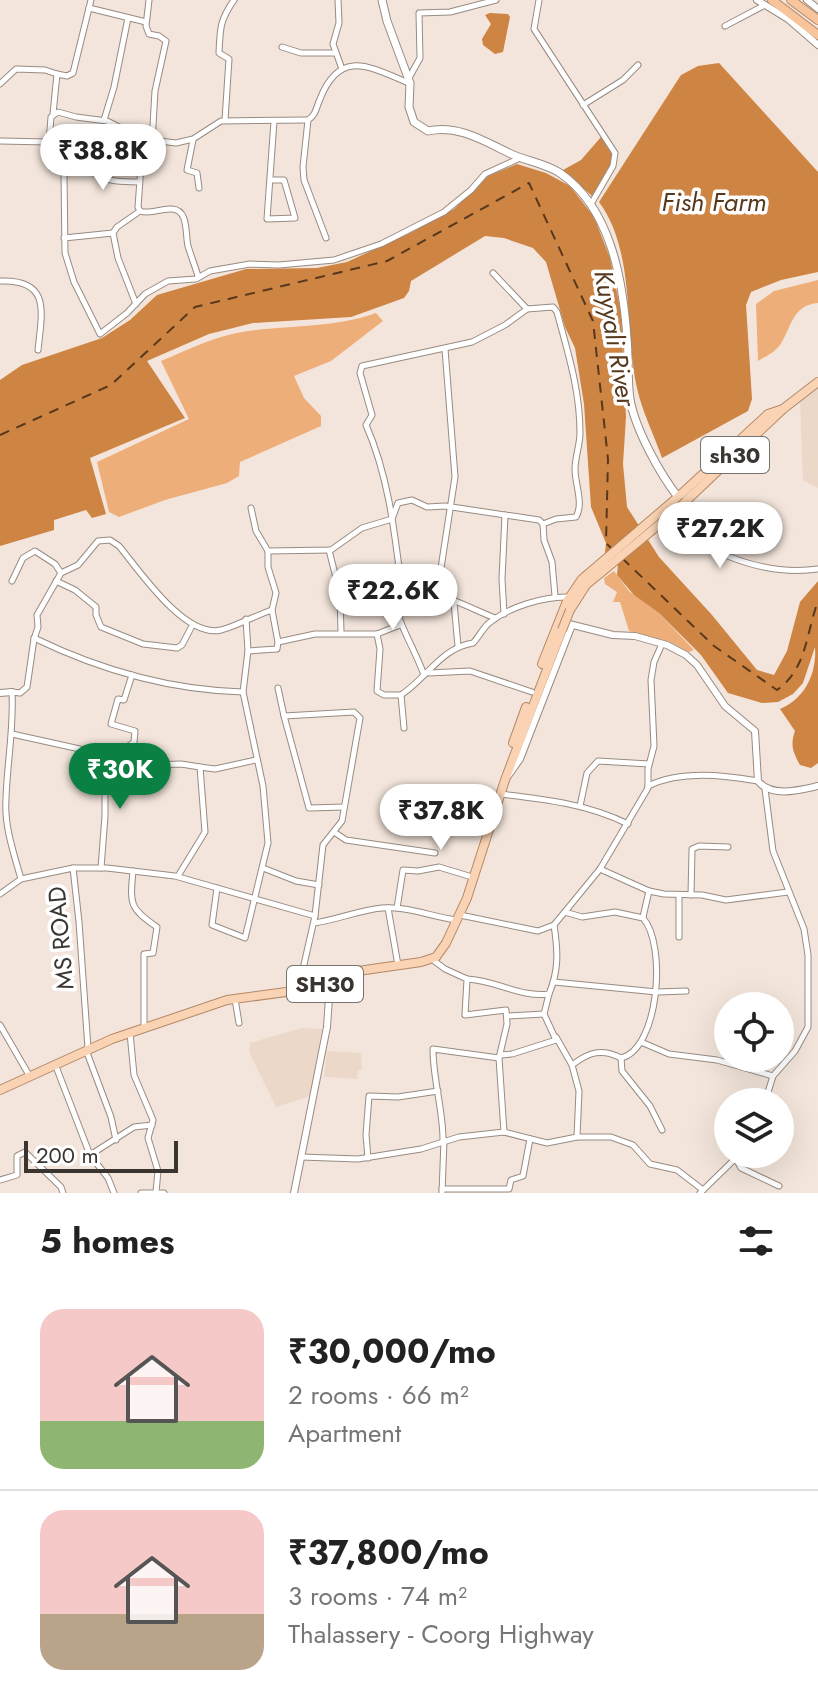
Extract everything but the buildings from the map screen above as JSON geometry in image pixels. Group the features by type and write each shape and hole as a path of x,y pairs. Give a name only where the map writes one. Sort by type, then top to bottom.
{"highway":[{"path":"791,0 818,20"},
{"path":"768,2 818,35"}],"main road":[{"path":"382,0 391,35 409,81 409,107 414,122 428,131 438,128 460,131 561,174 591,205 606,233 619,286 632,408 656,465 682,499"},
{"name":"SH30","path":"783,409 818,382"},
{"name":"sh30","path":"682,499 783,409"},
{"name":"SH30","path":"512,759 513,745 560,625 586,585 678,509 682,499"},
{"name":"SH30","path":"0,1090 130,1032 235,999 298,991 330,983 355,971 433,960 443,949 459,917 569,597 582,579 606,558 642,527 682,499"}],"street":[{"path":"0,84 16,69 45,70 67,76 73,73 91,0"},
{"path":"149,0 146,22 149,34 166,41 155,91 152,142"},
{"path":"225,120 229,59 219,53 220,29 221,19 234,0"},
{"path":"338,0 339,23 333,36 335,53 342,69"},
{"path":"53,114 58,112 104,120 152,142 176,143 193,139 225,120 308,120 314,117 324,89 342,69 353,64 409,81 420,58 419,13 450,12 496,0"},
{"path":"539,0 534,29 615,153 613,166 591,205"},
{"path":"757,0 768,2 818,45"},
{"path":"807,0 818,9"},
{"path":"725,26 768,2"},
{"path":"89,8 146,22"},
{"path":"104,120 128,18"},
{"path":"282,47 301,53 335,53"},
{"path":"583,105 623,80 638,65"},
{"path":"57,74 50,141 52,168 62,171 87,162 92,171 100,175 117,181 139,182"},
{"path":"308,120 304,180 326,238"},
{"path":"271,180 284,180 295,218 267,219 274,121"},
{"path":"140,211 143,139"},
{"path":"193,139 187,170 197,173 199,188"},
{"path":"0,141 50,141"},
{"path":"62,171 65,253 74,282 100,334 145,294 168,281 196,279 223,268 250,264 334,260 381,244 444,212 485,174 520,158"},
{"path":"140,211 147,213 174,209 180,212 198,276"},
{"path":"136,305 118,258 113,233 140,211"},
{"path":"64,238 113,233"},
{"path":"493,273 527,309"},
{"path":"0,281 23,282 38,293 38,350"},
{"path":"402,592 381,466 366,425 372,415 360,373 362,366 472,342 505,325 527,309 553,307 571,356 579,412 580,437 575,470 579,513 576,517 543,524"},
{"path":"437,594 455,477 445,349"},
{"path":"682,499 689,508 669,524 671,529 679,529 686,537 750,565 773,569 818,569"},
{"path":"392,519 398,503 407,501 427,507 450,506 539,520 543,524 544,540 552,562 555,596"},
{"path":"248,651 277,649 278,642 272,610 276,593 268,567 268,551 256,531 251,508"},
{"path":"504,614 505,515"},
{"path":"268,551 329,550 362,528 392,519"},
{"path":"0,693 20,693 27,687 38,627 37,615 61,573 78,565 98,541 110,540 119,546 165,603 193,624 219,631 272,610"},
{"path":"329,550 340,594 341,632"},
{"path":"12,581 23,558 35,551 55,564 61,573"},
{"path":"56,581 75,590 96,607 101,627 143,644 177,648 182,645 193,624"},
{"path":"340,594 391,592 400,625 426,674"},
{"path":"393,595 402,592 437,594 496,618"},
{"path":"377,634 380,649 377,691 384,695 401,695 415,686 448,651 473,643 483,628 496,618 555,596 569,597"},
{"path":"454,602 458,646"},
{"path":"217,888 212,925 245,938 268,843 266,812 243,692 248,651 246,619"},
{"path":"278,642 315,634 377,634 400,625"},
{"path":"560,625 635,636 686,655 697,665 725,706 755,731 758,781 765,789 773,851 804,929 808,955 808,1027 795,1051 773,1076 769,1088"},
{"path":"505,780 520,759 572,625"},
{"path":"34,638 132,675 169,685 243,692"},
{"path":"314,923 397,908 538,931 554,925 600,869 648,786 654,746 652,670 662,644"},
{"path":"426,674 470,671 532,692"},
{"path":"123,757 127,747 134,742 135,731 111,724 111,720 118,699 124,700 132,675"},
{"path":"278,688 309,808 344,807"},
{"name":"MS ROAD","path":"12,692 12,734 3,811 21,879 73,868 87,1049 116,1140"},
{"path":"401,695 404,728"},
{"path":"284,716 354,712 360,718 342,821 323,845 314,923 298,991"},
{"path":"12,734 152,765 181,764 215,769 256,760"},
{"path":"101,753 97,782 105,794 101,868"},
{"path":"580,806 587,773 598,761 649,764"},
{"path":"178,876 205,832 200,767"},
{"path":"648,786 688,776 737,777 758,781"},
{"path":"765,789 790,792 818,786"},
{"path":"500,794 580,806 609,814 628,824"},
{"path":"334,832 346,840 435,853"},
{"path":"691,895 692,849 699,846 728,847"},
{"path":"397,908 403,870 439,867 472,877"},
{"path":"73,868 178,876 315,916"},
{"path":"263,868 296,881 319,885"},
{"path":"600,869 649,891 679,895 726,900 788,892"},
{"path":"133,871 130,901 142,918 157,927 153,953 144,954 144,1028"},
{"path":"0,894 21,879"},
{"path":"621,1058 641,1042 657,992 658,971 653,934 643,918 649,891"},
{"path":"679,895 679,937"},
{"path":"388,908 398,965"},
{"path":"565,912 582,917 615,912 643,918"},
{"path":"554,925 558,955 544,1014 572,1065 579,1091 577,1137"},
{"path":"433,960 467,979 497,983 509,990 549,994"},
{"path":"467,979 465,1015 502,1009 508,1016 500,1057 504,1132"},
{"path":"554,982 657,992 686,991"},
{"path":"294,1193 327,1027 330,983"},
{"path":"235,999 239,1023"},
{"path":"508,1016 544,1014"},
{"path":"0,1025 29,1075"},
{"path":"808,1027 818,1027"},
{"path":"130,1032 134,1075 153,1120 148,1138 158,1171 156,1192"},
{"path":"530,1139 523,1176 511,1180 509,1189 442,1191 443,1140 433,1049 500,1057 556,1040 556,1036"},
{"path":"641,1042 669,1054 717,1060 773,1076"},
{"path":"572,1065 602,1051 621,1058"},
{"path":"621,1058 620,1067 625,1078 650,1106 662,1130"},
{"path":"55,1063 90,1155 108,1178 114,1193"},
{"path":"368,1158 369,1096 398,1097 438,1091"},
{"path":"90,1155 134,1127 152,1125"},
{"path":"301,1157 329,1160 368,1158 421,1149 443,1140 504,1132 547,1143 577,1137 622,1139 633,1145 650,1164 677,1170 702,1191 725,1168"},
{"path":"0,1180 17,1175 17,1156 25,1152 61,1187 63,1193"},
{"path":"741,1168 779,1186"},
{"path":"141,1193 164,1193"}],"shaded area":[{"path":"818,280 818,303 798,312 780,345 758,361 756,304 774,291"},
{"path":"376,313 383,321 331,361 294,376 304,398 321,416 321,426 240,462 239,476 227,483 165,500 119,517 109,512 97,462 189,419 161,361 237,333 329,324"},
{"path":"818,386 818,488 803,480 800,401"},
{"path":"614,571 629,591 659,613 694,650 689,652 670,642 629,631 620,602 613,602 617,592 605,584 604,578"},
{"path":"302,1028 322,1029 310,1096 276,1107 249,1052 250,1043"},
{"path":"327,1051 361,1053 362,1070 358,1071 357,1079 324,1077"}],"water":[{"path":"508,14 510,17 503,52 495,54 483,45 482,39 491,24 485,15"},
{"name":"Fish Farm","path":"719,63 818,172 818,272 781,280 751,292 746,305 752,399 748,411 662,458 637,388 619,244 599,202 681,75 698,66"},
{"path":"601,137 614,158 592,196 563,170 581,160"},
{"name":"Kuyyali River","path":"517,164 546,173 570,186 594,217 610,258 621,313 626,417 623,464 627,507 659,557 757,670 774,675 787,651 800,602 818,581 818,763 811,768 800,765 794,752 795,731 780,709 796,699 808,684 814,666 815,647 803,683 793,694 778,702 762,703 728,693 701,655 659,613 634,595 617,575 618,563 605,553 606,543 591,507 584,404 575,348 565,327 546,262 533,248 504,238 485,236 411,281 404,298 351,317 253,323 209,334 147,361 185,418 90,458 106,514 92,518 86,510 54,520 54,530 0,546 0,380 22,365 102,338 130,320 157,295 246,269 317,268 347,262 454,209 488,176"}],"ferry route":[{"path":"0,435 111,385 195,307 387,261 529,183 593,321 608,459 606,543 611,548"},
{"path":"622,558 714,646 777,690 800,661 818,601"}]}
